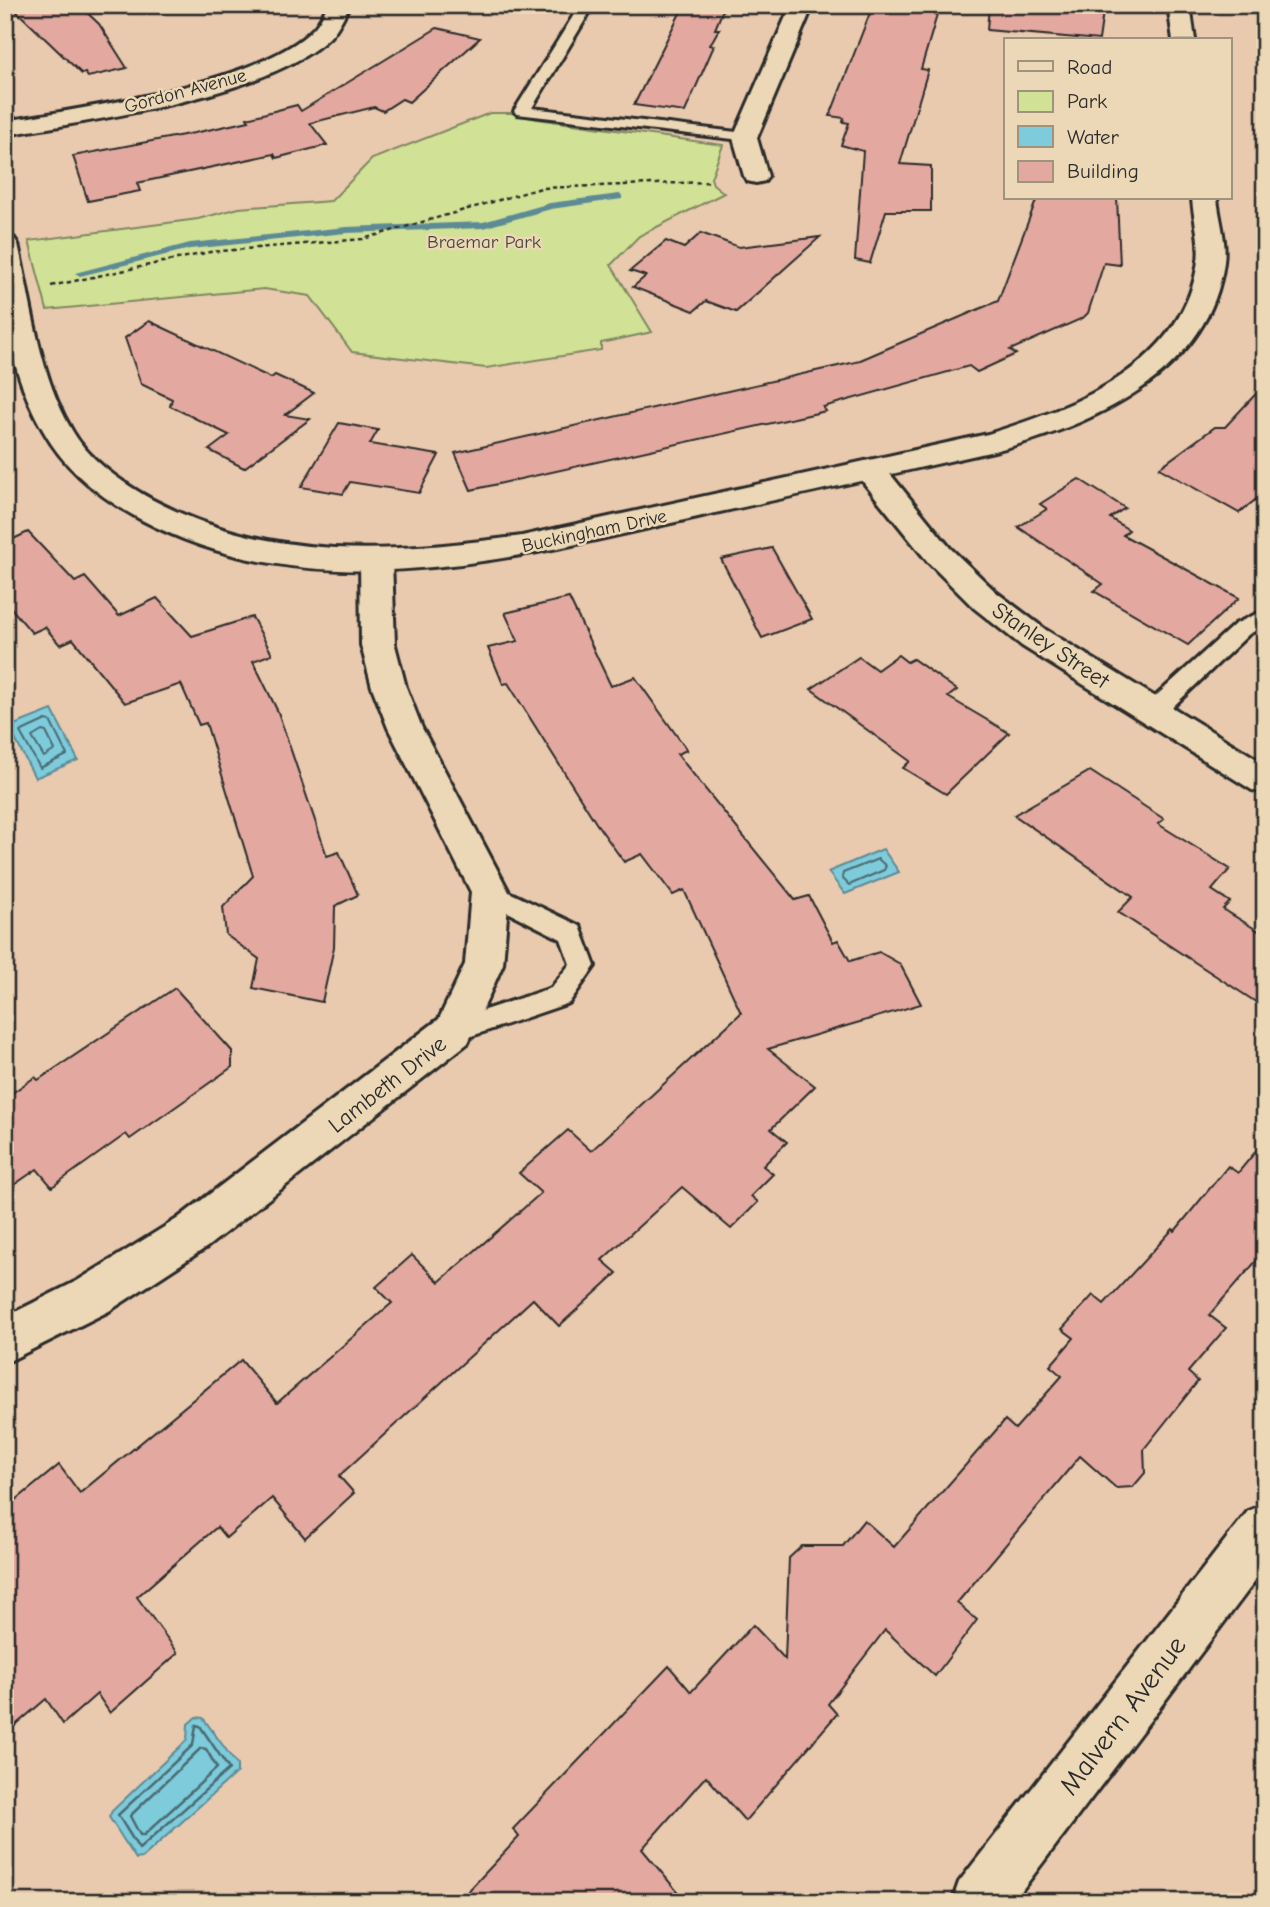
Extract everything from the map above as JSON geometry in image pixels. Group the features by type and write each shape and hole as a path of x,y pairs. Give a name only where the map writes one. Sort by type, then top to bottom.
{"street":[{"name":"Gordon Avenue","path":"5,128 178,94 268,66 301,50 317,38 328,27 339,5"},
{"path":"756,176 744,138 802,5"},
{"path":"1180,5 1184,38"},
{"name":"Buckingham Drive","path":"5,244 17,347 59,434 97,477 147,511 185,529 260,550 376,561 522,547 994,442 1050,425 1090,408 1151,367 1181,335 1196,313 1207,286 1212,259 1204,200"},
{"name":"Stanley Street","path":"871,471 939,555 985,600 1034,638 1265,781"},
{"path":"376,561 378,645 389,687 405,728 490,892"},
{"name":"Lambeth Drive","path":"5,1341 93,1296 192,1233 454,1031 484,964 490,892"},
{"name":"Malvern Avenue","path":"979,1902 1265,1528"}],"lane":[{"path":"587,5 522,111 744,138"},
{"path":"1153,712 1242,629 1265,617"},
{"path":"454,1031 560,996 583,966 571,933 490,892"}],"path":[{"path":"50,286 210,252 363,239 470,210 541,187 708,182"}],"green space":[{"name":"Braemar Park","path":"490,113 511,113 723,145 711,178 713,184 724,193 639,236 611,265 652,332 601,343 601,350 486,368 352,352 310,296 264,289 47,310 29,241 198,219 239,208 331,201 372,159"}],"water":[{"path":"52,710 78,760 35,778 9,727"},
{"path":"883,849 899,872 845,894 828,872"},
{"path":"196,1717 203,1718 237,1765 237,1772 142,1858 136,1859 109,1817 112,1811 187,1740 188,1724"}],"building":[{"path":"10,5 79,5 99,24 127,68 88,77 85,73 82,74"},
{"path":"684,5 725,5 715,29 719,29 710,45 714,46 685,112 634,105"},
{"path":"873,5 940,5 921,69 928,70 900,164 931,166 931,211 886,211 870,263 855,260 863,151 841,145 849,123 843,122 844,118 830,116"},
{"path":"989,5 1104,5 1099,38 987,30"},
{"path":"437,28 480,38 409,102 402,99 383,111 374,107 310,123 327,145 276,158 274,154 137,183 140,191 88,201 73,156 249,121 247,118 297,105 301,111"},
{"path":"1036,200 1117,200 1120,265 1104,263 1088,313 1083,318 1010,350 1016,354 977,372 969,366 823,407 826,411 471,490 455,453 860,361 998,301"},
{"path":"701,233 739,247 820,237 736,312 706,301 694,311 633,287 646,276 630,271 666,241 684,248"},
{"path":"149,321 271,378 275,375 314,393 285,415 310,419 244,468 209,450 229,435 170,406 172,399 141,384 125,338"},
{"path":"1265,384 1265,492 1239,513 1159,468 1215,427 1225,427"},
{"path":"339,423 378,430 370,444 439,455 419,493 350,482 343,494 301,487"},
{"path":"1079,479 1125,508 1110,518 1129,530 1123,535 1239,598 1188,645 1094,591 1103,584 1018,527 1047,509 1040,504"},
{"path":"28,532 75,582 85,577 119,616 157,598 192,636 252,617 272,654 253,661 278,712 327,856 339,852 358,895 335,906 334,947 322,1002 253,988 259,959 226,935 223,907 253,876 206,723 199,725 181,684 125,703 73,639 60,645 45,627 32,633 5,601 5,543"},
{"path":"772,548 812,619 762,638 721,559"},
{"path":"569,598 611,686 635,677 687,750 677,754 795,900 809,896 833,942 838,940 850,961 879,952 900,964 921,1004 768,1049 815,1086 771,1129 787,1142 763,1166 773,1174 751,1196 758,1202 731,1229 682,1187 602,1260 617,1273 559,1326 533,1299 339,1476 354,1493 305,1538 272,1498 226,1538 217,1527 137,1597 178,1653 110,1713 97,1694 63,1724 46,1699 5,1734 5,1509 59,1465 80,1493 241,1360 277,1403 392,1303 376,1287 412,1255 439,1282 541,1193 519,1173 568,1130 591,1151 741,1013 684,890 673,895 642,854 624,862 596,823 508,683 503,684 488,648 518,641 505,613"},
{"path":"898,655 907,662 913,659 957,690 948,697 1009,733 946,794 903,768 910,761 811,689 859,657 877,670"},
{"path":"1090,771 1164,819 1158,824 1230,869 1212,890 1230,902 1223,909 1265,935 1265,1008 1118,912 1133,897 1014,815"},
{"path":"175,988 232,1051 232,1067 130,1139 126,1134 52,1187 37,1169 5,1191 5,1098 35,1077 38,1080"},
{"path":"1265,1140 1265,1251 1209,1315 1226,1328 1188,1372 1198,1381 1144,1449 1145,1473 1133,1487 1116,1488 1080,1456 957,1603 977,1620 935,1676 885,1630 828,1704 837,1714 745,1821 706,1776 642,1849 686,1902 458,1902 519,1837 513,1829 669,1666 691,1692 753,1625 785,1659 789,1558 802,1546 843,1546 864,1520 894,1547 1005,1420 1015,1429 1062,1376 1050,1366 1074,1338 1062,1329 1093,1295 1104,1304 1173,1229 1175,1231 1228,1166 1238,1173"}],"waterway":[{"path":"80,273 190,246 346,230 483,225 550,206 619,197"}]}
